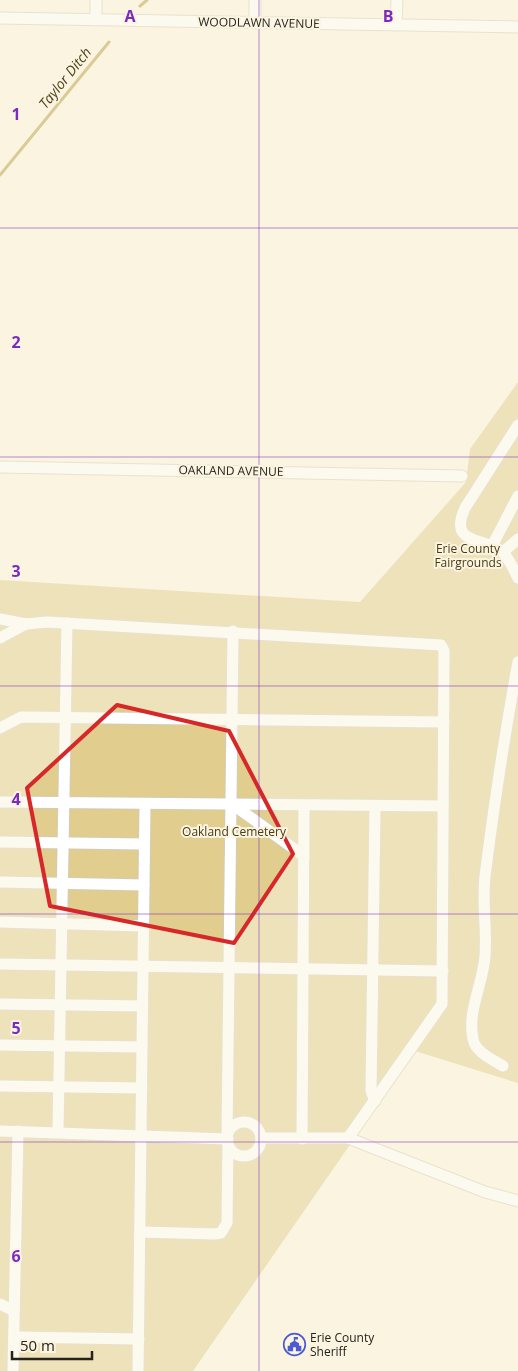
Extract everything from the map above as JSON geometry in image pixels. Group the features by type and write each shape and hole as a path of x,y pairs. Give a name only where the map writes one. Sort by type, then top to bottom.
{"street":[{"path":"96,0 96,20"},
{"path":"255,0 255,23"},
{"path":"396,25 397,0"},
{"name":"WOODLAWN AVENUE","path":"0,18 518,27"},
{"path":"518,425 468,503 461,519 462,531 468,538 503,552 518,578"},
{"name":"OAKLAND AVENUE","path":"0,467 462,476"},
{"path":"492,546 518,496"},
{"path":"503,552 518,539"},
{"path":"0,620 26,624 67,623 233,631 441,645 444,651 442,1004 348,1138"},
{"path":"58,1132 67,623"},
{"path":"0,638 26,624"},
{"path":"141,1232 216,1234 225,1229 227,1223 234,719 233,631"},
{"path":"503,1066 475,1046 473,1011 484,966 485,877 511,693 518,662"},
{"path":"0,728 21,717 66,716 444,722"},
{"path":"0,802 145,805 443,806"},
{"path":"232,804 304,856"},
{"path":"138,1371 145,805"},
{"path":"302,1139 304,806"},
{"path":"375,807 372,971 372,1091 375,1101"},
{"path":"0,842 144,844"},
{"path":"0,882 144,885"},
{"path":"0,922 143,926"},
{"path":"0,964 443,971"},
{"path":"0,1004 142,1006"},
{"path":"0,1045 142,1047"},
{"path":"0,1086 142,1088"},
{"path":"243,1122 257,1128 261,1138 254,1152 244,1155 234,1152 228,1139 233,1126 243,1122"},
{"path":"0,1131 228,1139"},
{"path":"14,1371 18,1131"},
{"path":"261,1138 348,1138 485,1192 518,1201"},
{"path":"0,1304 14,1311"},
{"path":"14,1337 139,1339"}],"highlighted area":[{"path":"117,705 229,731 293,854 234,943 50,906 27,788"}],"green space":[{"name":"Oakland Cemetery","path":"518,382 518,1083 415,1051 193,1371 0,1371 0,580 360,602 466,482 470,449"}],"waterway":[{"name":"Taylor Ditch","path":"140,6 147,0"},
{"name":"Taylor Ditch","path":"0,175 109,42"}],"place":[{"name":"Erie County Sheriff","path":"294,1345"}],"park label":[{"name":"Erie County Fairgrounds","path":"468,556"}]}
